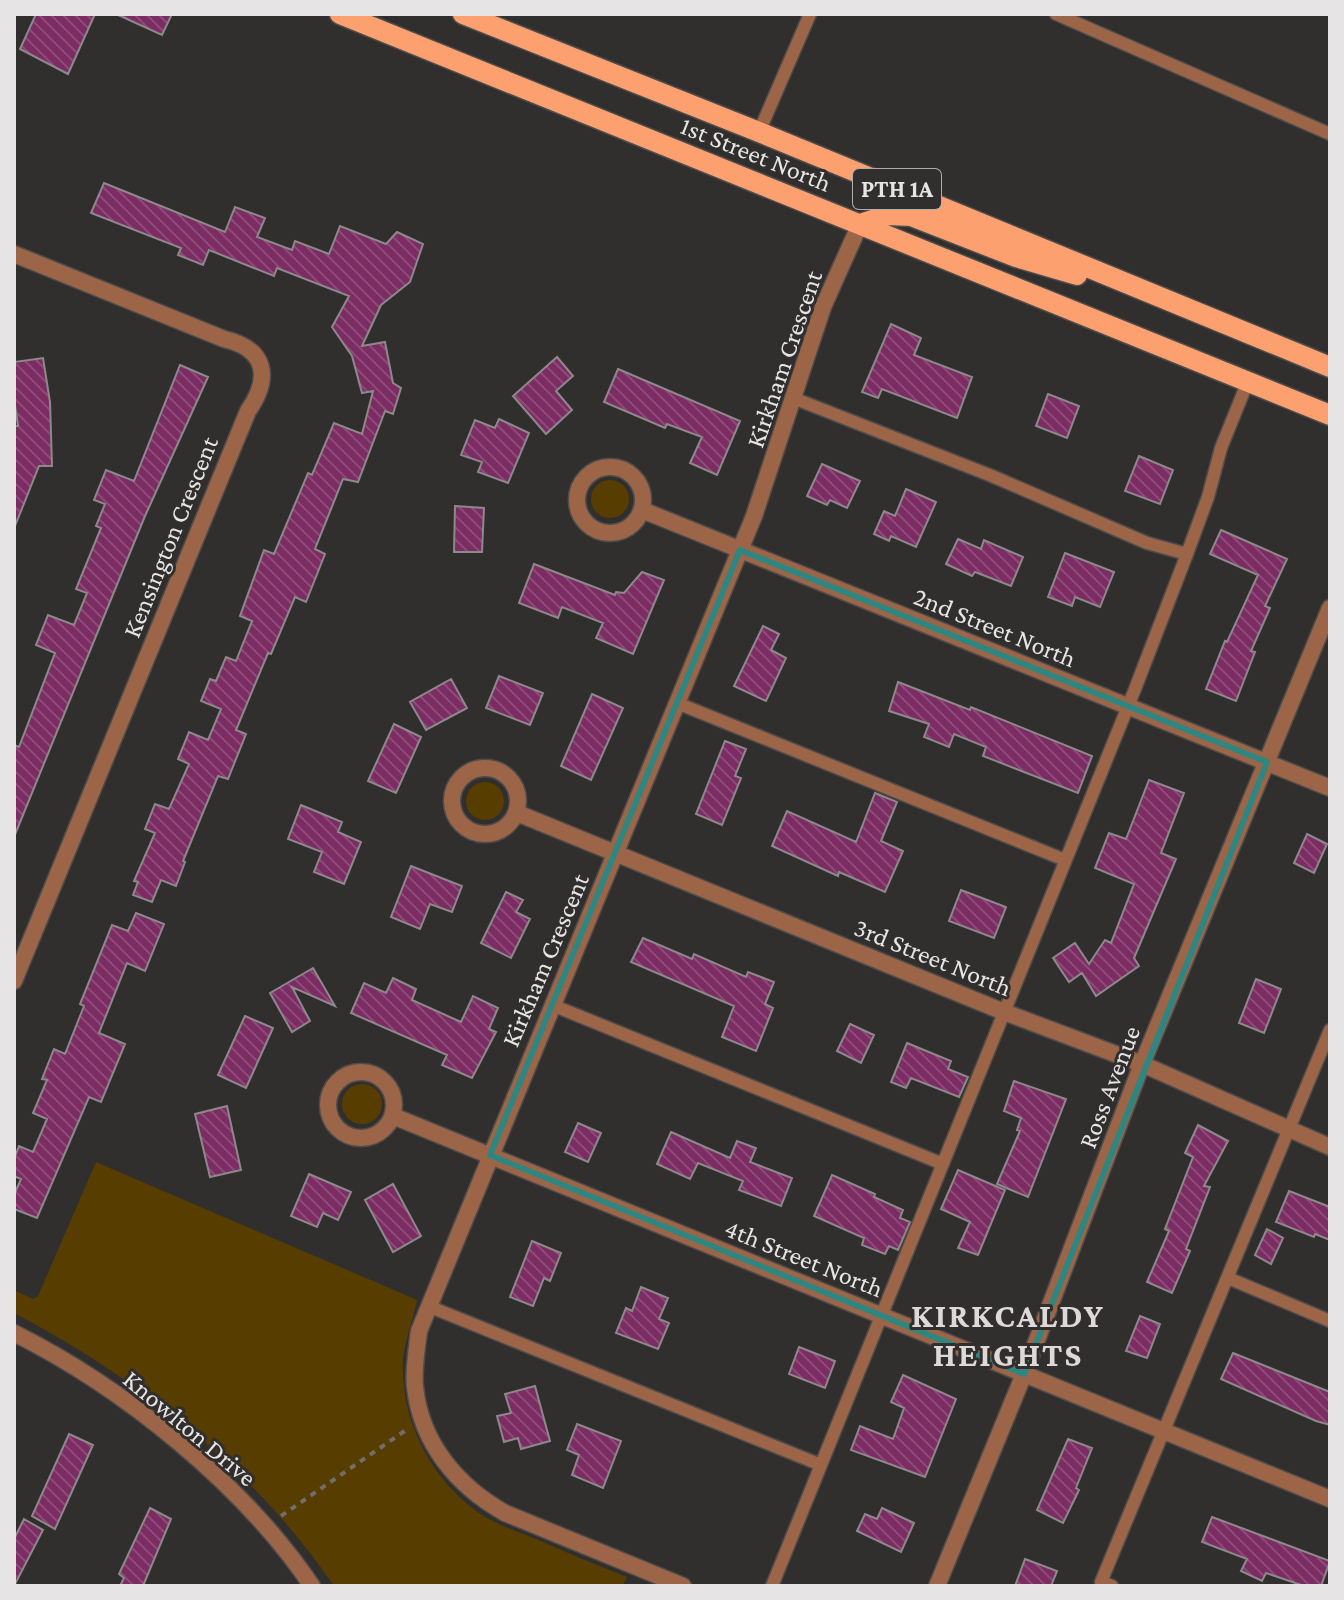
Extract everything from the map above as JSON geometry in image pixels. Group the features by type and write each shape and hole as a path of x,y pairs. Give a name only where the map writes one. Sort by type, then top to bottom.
{"main road":[{"name":"1st Street North","path":"340,14 1330,415"},
{"name":"1st Street North","path":"463,14 1330,367"},
{"path":"860,224 888,215 911,216 1028,261 1132,287"}],"street":[{"name":"Kirkham Crescent","path":"683,1586 505,1513 481,1499 459,1480 436,1451 423,1418 415,1387 419,1331 740,550 773,465 823,307 860,224"},
{"name":"Kensington Crescent","path":"14,254 237,342 250,350 260,362 264,378 14,981"},
{"path":"619,467 637,479 642,489 642,510 637,520 619,532 597,530 581,515 578,493 582,483 598,469 619,467"},
{"name":"2nd Street North","path":"642,510 1330,788"},
{"name":"Ross Avenue","path":"937,1586 1024,1374 1142,1064 1330,608"},
{"path":"482,768 504,773 517,791 517,813 511,822 493,834 472,832 456,818 452,807 456,786 462,777 482,768"},
{"name":"3rd Street North","path":"517,813 1004,1012 1142,1064 1330,1147"},
{"path":"370,1072 388,1084 395,1105 393,1116 379,1133 368,1137 347,1135 338,1128 328,1109 332,1087 349,1073 370,1072"},
{"name":"4th Street North","path":"393,1116 1330,1499"},
{"name":"Knowlton Drive","path":"14,1333 79,1369 118,1396 218,1479 266,1526 312,1586"}],"lane":[{"path":"759,132 810,14"},
{"path":"1056,14 1330,134"},
{"path":"772,1586 1128,706 1187,554 1208,497 1221,448 1248,381"},
{"path":"793,398 992,476 1147,543 1187,554"},
{"path":"677,703 1065,860"},
{"path":"552,1005 943,1164"},
{"path":"1104,1585 1330,1030"},
{"path":"1228,1278 1330,1321"},
{"path":"428,1306 821,1465"}],"path":[{"path":"266,1526 423,1418"}],"highlighted area":[{"path":"740,550 1267,762 1024,1374 490,1155"}],"shaded area":[{"path":"610,480 623,486 629,499 623,512 610,518 597,512 591,499 597,486"},
{"path":"485,782 498,788 504,801 498,814 485,820 472,814 466,801 472,788"},
{"path":"362,1084 376,1090 382,1104 376,1118 362,1124 348,1118 342,1104 348,1090"},
{"path":"96,1162 417,1300 404,1352 404,1383 414,1428 435,1469 466,1503 485,1517 627,1577 623,1586 334,1586 268,1503 190,1430 105,1367 14,1313 14,1290 33,1299 38,1296"}],"building":[{"path":"36,14 95,14 68,74 20,49"},
{"path":"116,14 172,14 162,35"},
{"path":"104,183 225,232 235,207 265,218 257,237 292,250 295,241 329,254 340,226 386,244 397,232 423,244 410,282 381,305 362,346 385,342 393,383 401,388 393,414 385,411 358,482 343,479 315,549 325,554 306,602 295,597 236,730 246,734 228,779 218,776 176,886 161,880 152,902 133,895 138,882 134,881 155,833 145,829 155,804 169,809 189,764 178,759 189,732 208,740 221,709 201,701 210,679 216,681 226,657 236,661 252,621 240,616 264,550 274,554 308,473 312,475 334,423 362,434 373,391 362,393 352,356 332,327 349,296 277,268 274,276 209,250 203,265 178,255 181,248 91,213"},
{"path":"891,324 921,338 914,355 972,377 957,418 882,389 878,398 862,392"},
{"path":"557,357 573,376 556,391 572,410 546,434 513,396"},
{"path":"43,358 50,402 52,466 39,466 15,526 14,426 18,426 14,362"},
{"path":"180,365 208,377 145,516 14,837 14,745 19,747 55,653 36,645 48,615 74,625 87,593 76,589 101,528 96,526 105,504 94,500 106,470 134,481"},
{"path":"618,369 740,421 717,475 690,463 702,437 667,424 665,428 604,402"},
{"path":"1048,394 1079,406 1067,438 1036,426"},
{"path":"499,419 529,433 508,483 478,472 482,462 461,455 475,420 495,428"},
{"path":"1139,456 1173,470 1160,504 1125,491"},
{"path":"822,464 860,481 847,508 830,500 827,505 807,496"},
{"path":"906,489 936,502 916,547 891,536 889,541 874,534 884,511 895,516"},
{"path":"455,506 484,508 482,552 454,552"},
{"path":"1221,530 1287,559 1265,606 1270,608 1251,651 1255,652 1236,701 1206,689 1225,641 1258,575 1210,554"},
{"path":"958,539 981,549 984,540 1023,557 1011,586 975,572 972,576 946,564"},
{"path":"1065,553 1114,572 1100,607 1075,597 1072,606 1048,597"},
{"path":"534,564 615,595 616,592 624,593 642,572 664,580 633,654 596,638 603,623 562,607 558,618 519,603"},
{"path":"763,626 779,634 771,650 786,658 766,701 734,686"},
{"path":"499,676 543,693 530,725 486,708"},
{"path":"451,679 467,708 426,730 410,702"},
{"path":"898,682 970,710 971,707 1092,756 1078,793 983,756 986,747 954,734 949,747 924,737 929,724 889,711"},
{"path":"592,694 623,708 591,780 561,766"},
{"path":"394,724 421,737 396,793 368,781"},
{"path":"725,741 746,749 735,776 741,778 722,825 696,814"},
{"path":"1149,780 1184,793 1161,853 1176,859 1134,958 1139,966 1096,996 1082,973 1069,982 1053,958 1075,943 1089,964 1105,940 1111,943 1134,884 1095,868 1109,833 1126,839"},
{"path":"875,793 897,802 881,841 903,851 885,892 839,872 838,876 772,846 787,811 856,842"},
{"path":"301,805 342,822 338,832 361,842 344,884 314,872 322,852 288,839"},
{"path":"1307,834 1327,844 1314,873 1294,863"},
{"path":"411,866 462,886 452,912 430,904 420,929 391,917"},
{"path":"961,890 1006,907 994,938 949,921"},
{"path":"506,892 523,900 516,912 530,919 511,958 481,943"},
{"path":"136,913 164,924 145,971 127,963 99,1033 125,1044 101,1102 89,1097 37,1218 14,1209 14,1195 21,1179 14,1176 14,1159 19,1146 33,1152 47,1119 33,1113 47,1080 42,1079 54,1049 65,1054 84,1006 80,1004 112,925 128,931"},
{"path":"643,938 692,959 694,954 746,977 748,972 774,982 765,1004 773,1008 756,1051 722,1037 734,1006 631,962"},
{"path":"313,968 335,1006 292,987 310,1021 292,1032 270,993"},
{"path":"393,978 416,989 412,1000 461,1022 473,996 498,1008 489,1029 496,1032 472,1078 442,1065 447,1055 351,1013 364,983 386,993"},
{"path":"1256,979 1281,989 1264,1033 1239,1023"},
{"path":"245,1016 273,1028 246,1088 218,1075"},
{"path":"850,1024 874,1035 861,1063 837,1051"},
{"path":"907,1043 951,1061 948,1069 968,1077 959,1097 911,1078 906,1088 891,1082"},
{"path":"1014,1081 1066,1099 1028,1197 997,1184 1020,1131 1017,1130 1021,1118 1004,1111"},
{"path":"227,1106 241,1170 210,1177 195,1114"},
{"path":"578,1123 601,1133 588,1162 565,1152"},
{"path":"1198,1125 1228,1141 1204,1186 1210,1187 1186,1249 1190,1251 1172,1293 1147,1282 1169,1231 1165,1229 1193,1157 1185,1153"},
{"path":"671,1132 730,1158 737,1141 756,1148 750,1162 792,1178 781,1206 739,1190 743,1181 698,1163 690,1179 657,1164"},
{"path":"958,1170 1005,1190 978,1255 958,1248 970,1222 941,1209"},
{"path":"309,1174 351,1192 338,1220 323,1213 317,1227 291,1216"},
{"path":"832,1175 903,1210 900,1218 910,1222 898,1250 889,1246 885,1254 862,1245 864,1238 814,1216"},
{"path":"393,1184 421,1236 393,1252 365,1200"},
{"path":"1289,1191 1330,1207 1330,1240 1276,1222"},
{"path":"1267,1229 1283,1238 1271,1264 1255,1255"},
{"path":"532,1241 561,1253 550,1281 544,1278 533,1306 510,1297"},
{"path":"641,1287 668,1298 659,1319 669,1323 658,1349 616,1333 626,1308 632,1311"},
{"path":"1140,1316 1160,1324 1147,1358 1126,1351"},
{"path":"799,1347 835,1361 825,1388 789,1374"},
{"path":"1233,1353 1330,1392 1330,1425 1221,1379"},
{"path":"903,1375 956,1399 925,1477 851,1450 860,1426 893,1439 904,1408 891,1402"},
{"path":"535,1386 550,1441 521,1449 518,1438 504,1442 497,1416 511,1413 505,1394"},
{"path":"577,1424 621,1441 603,1488 572,1475 579,1455 567,1450"},
{"path":"69,1434 93,1445 55,1529 32,1516"},
{"path":"1068,1439 1092,1448 1076,1488 1079,1490 1063,1523 1037,1510"},
{"path":"150,1508 171,1519 143,1586 120,1586 124,1578 119,1574"},
{"path":"882,1508 914,1523 901,1552 857,1531 865,1514 877,1519"},
{"path":"1212,1517 1330,1561 1321,1586 1304,1586 1266,1573 1262,1581 1241,1571 1247,1559 1202,1542"},
{"path":"24,1519 43,1530 14,1586 14,1539"},
{"path":"1025,1559 1057,1571 1051,1586 1015,1586"}],"district":[{"name":"KIRKCALDY HEIGHTS","path":"1008,1334"}]}
